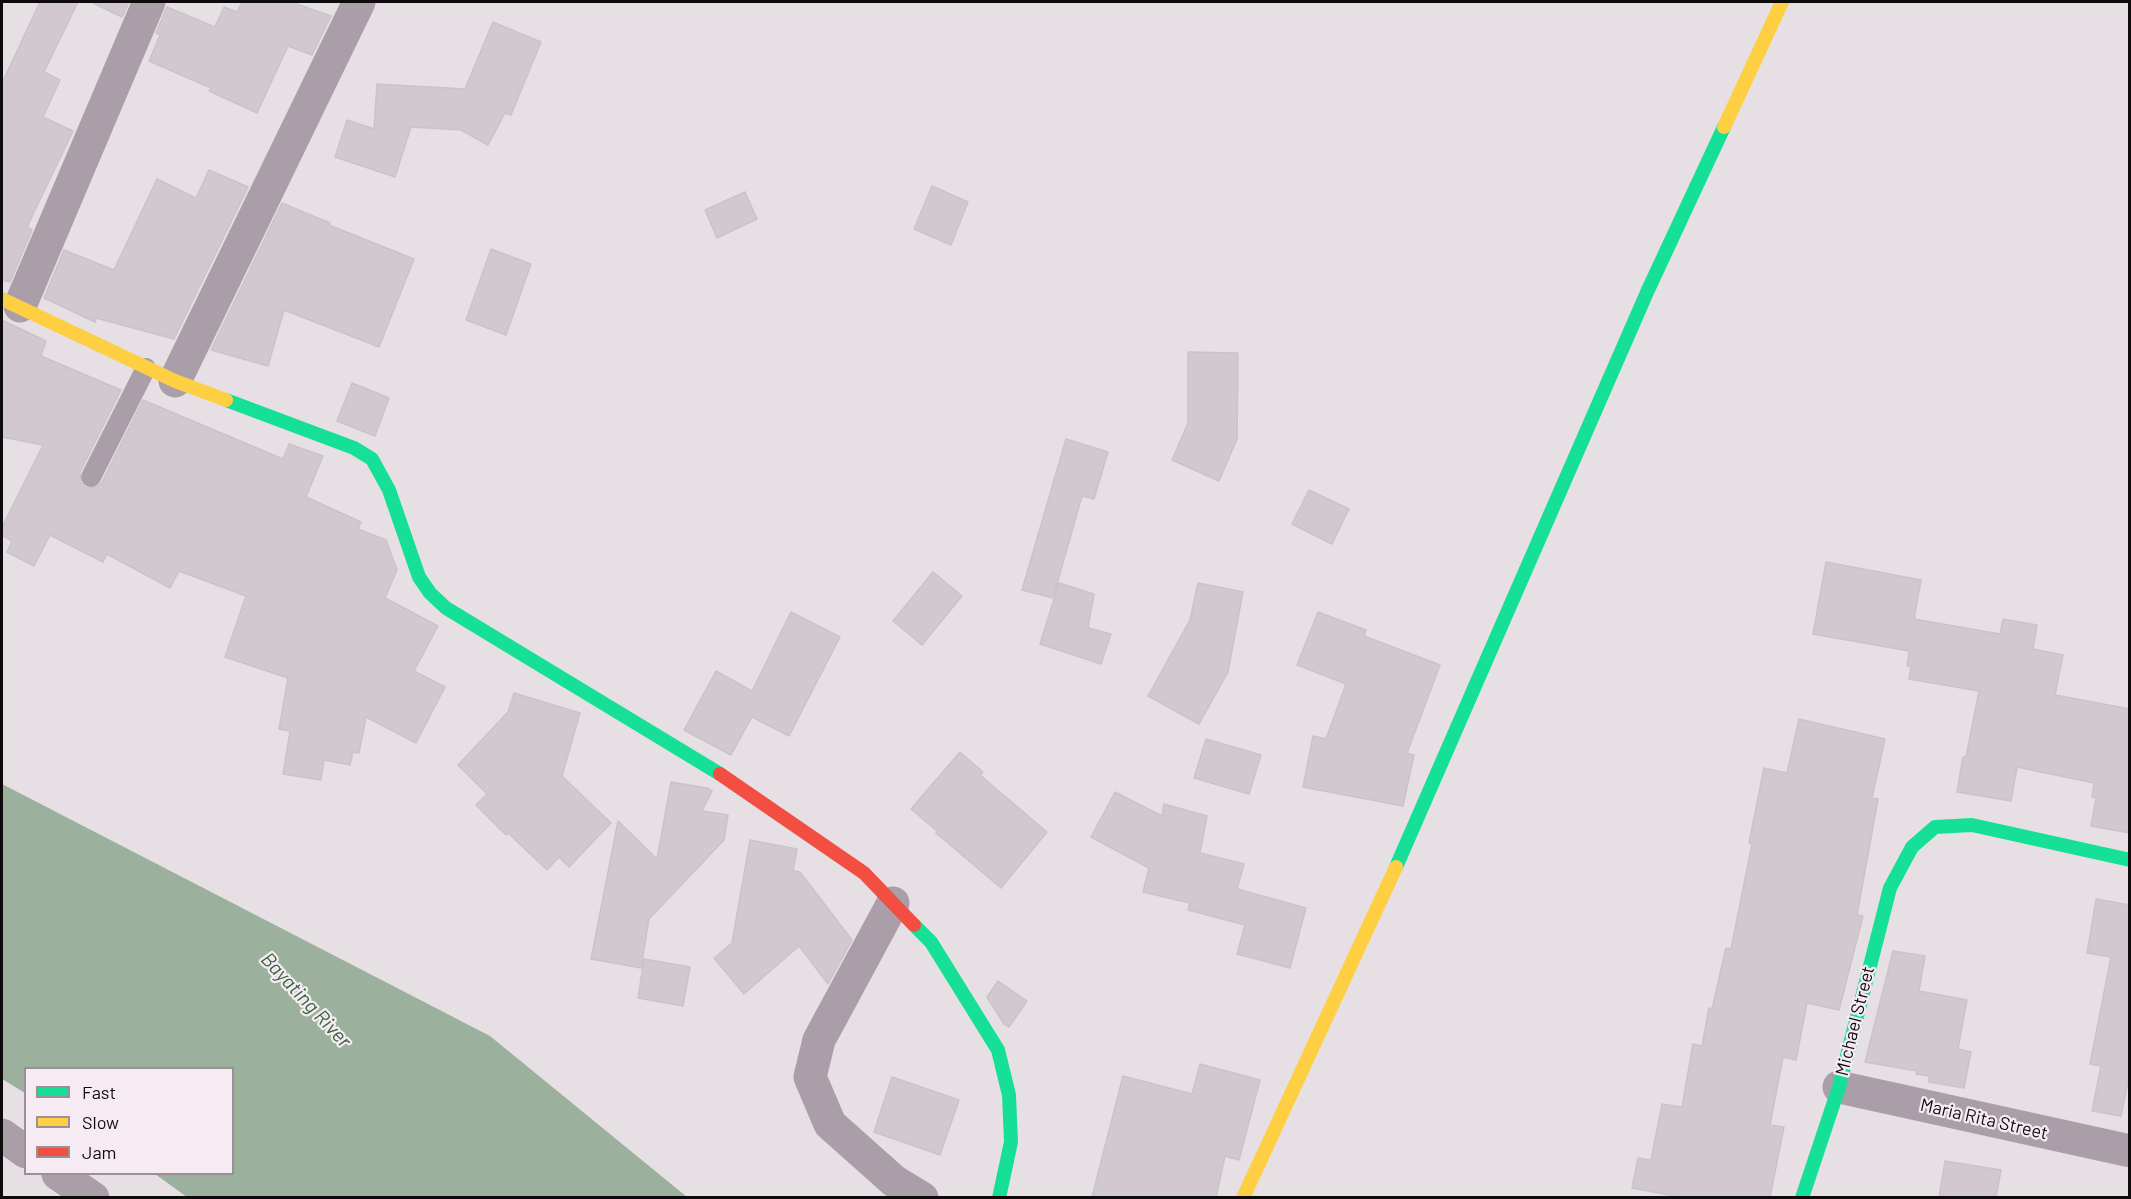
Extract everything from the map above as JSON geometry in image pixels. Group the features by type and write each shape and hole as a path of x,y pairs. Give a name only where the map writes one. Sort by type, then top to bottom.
{"street":[{"path":"149,2 11,303 161,374 354,448 372,459 389,490 419,577 430,593 446,608 738,785 864,873 931,942 998,1050 1009,1095 1011,1142 999,1197"},
{"path":"161,374 359,2"},
{"path":"1243,1197 1422,810 1648,290 1782,2"},
{"name":"Michael Street","path":"1802,1197 1839,1087 1890,888 1912,847 1935,827 1972,825 2130,860"},
{"path":"893,903 819,1040 810,1077 830,1124 894,1181 922,1197"},
{"name":"Maria Rita Street","path":"1839,1087 2130,1151"},
{"path":"2,1135 24,1151"},
{"path":"61,1175 93,1197"}],"lane":[{"path":"92,477 161,374"}],"water":[{"name":"Bayating River","path":"2,784 490,1036 687,1197 187,1197 156,1175 234,1175 234,1067 24,1067 24,1092 2,1079"}],"building":[{"path":"40,2 78,2 44,72 60,80 43,117 73,131 27,227 32,230 10,282 2,280 2,83"},
{"path":"91,2 129,2 122,17"},
{"path":"242,2 291,2 331,16 312,55 288,46 257,113 209,91 211,88 149,61 160,35 156,33 167,7 215,27 224,7 237,12"},
{"path":"493,22 541,42 511,115 505,113 488,145 461,130 411,127 395,177 335,157 347,120 374,129 377,84 465,89"},
{"path":"209,170 248,187 174,339 96,318 95,322 44,298 64,250 114,270 157,179 196,198"},
{"path":"932,186 968,202 951,245 914,229"},
{"path":"745,192 757,219 717,238 705,210"},
{"path":"282,203 330,223 329,225 414,259 379,347 284,310 268,366 211,350"},
{"path":"491,249 531,264 506,335 466,320"},
{"path":"2,320 46,341 41,356 121,390 80,472 81,483 86,488 97,487 102,482 143,400 283,459 289,444 323,456 306,497 361,522 358,529 386,540 397,570 385,598 438,626 414,671 445,687 416,743 366,717 359,753 353,752 350,765 324,760 321,780 283,774 290,731 279,729 288,678 225,657 246,596 179,571 170,588 107,554 103,562 50,535 34,566 7,552 12,541 2,535 2,527 43,445 2,437"},
{"path":"1188,352 1238,353 1237,439 1219,481 1172,460 1188,423"},
{"path":"352,383 389,398 375,436 337,421"},
{"path":"1066,439 1108,452 1094,499 1082,496 1053,598 1022,590"},
{"path":"1309,490 1349,509 1332,544 1292,524"},
{"path":"1826,562 1921,580 1914,619 2000,634 2003,619 2037,625 2033,649 2063,655 2055,695 2130,709 2130,833 2091,826 2096,798 2092,797 2094,783 2017,767 2011,801 1957,792 1979,691 1909,679 1911,666 1907,666 1909,651 1813,634"},
{"path":"933,572 962,596 922,645 893,621"},
{"path":"1059,583 1094,594 1088,628 1111,634 1101,664 1040,644"},
{"path":"1198,583 1243,592 1228,672 1199,724 1148,696 1190,620"},
{"path":"791,612 840,637 789,736 752,717 731,755 684,730 716,671 752,691"},
{"path":"1318,612 1366,630 1364,636 1440,665 1407,753 1414,755 1403,806 1303,787 1313,736 1326,739 1346,684 1297,665"},
{"path":"514,693 580,713 562,776 611,823 569,867 559,857 547,870 508,833 506,835 476,805 487,794 458,765 508,712"},
{"path":"1799,719 1885,739 1872,798 1878,799 1857,915 1863,916 1839,1010 1807,1003 1796,1060 1783,1057 1770,1125 1784,1127 1770,1197 1680,1197 1632,1188 1638,1158 1651,1160 1662,1104 1682,1107 1693,1044 1702,1046 1709,1008 1712,1009 1726,948 1731,949 1752,844 1749,843 1764,768 1787,773"},
{"path":"1206,739 1261,755 1249,794 1194,778"},
{"path":"960,752 983,772 980,775 1047,832 1001,888 911,809"},
{"path":"671,782 707,788 712,791 702,811 728,815 724,840 649,919 641,968 591,959 618,821 657,859"},
{"path":"1115,792 1162,816 1164,804 1207,816 1200,853 1244,864 1237,889 1306,908 1290,968 1237,954 1245,925 1188,910 1190,903 1143,892 1149,868 1091,837"},
{"path":"750,840 797,849 793,871 800,872 852,940 828,984 799,946 744,994 714,958 732,943"},
{"path":"2096,899 2130,905 2130,1072 2121,1116 2092,1111 2101,1066 2090,1064 2111,957 2087,953"},
{"path":"1893,951 1925,956 1919,991 1967,1000 1958,1049 1971,1052 1964,1088 1929,1082 1929,1076 1916,1074 1917,1071 1865,1062"},
{"path":"644,959 690,967 683,1006 638,998"},
{"path":"998,981 1027,1001 1009,1027 1004,1024 987,997"},
{"path":"1200,1064 1260,1080 1239,1160 1225,1156 1216,1197 1092,1197 1123,1076 1192,1094"},
{"path":"892,1077 959,1100 940,1155 874,1132"},
{"path":"1945,1161 2001,1170 1996,1197 1939,1197"}],"traffic: fast":[{"path":"1396,867 1648,290 1724,127"},
{"path":"226,400 354,448 372,459 389,490 419,577 430,593 446,608 720,774"},
{"path":"1802,1198 1839,1087 1890,888 1912,847 1935,827 1972,825 2130,860"},
{"path":"914,925 931,942 998,1050 1009,1095 1011,1142 999,1198"}],"traffic: slow":[{"path":"1724,127 1782,2"},
{"path":"2,299 175,381 226,400"},
{"path":"1243,1198 1396,867"}],"traffic: jam":[{"path":"720,774 864,873 914,925"}]}
